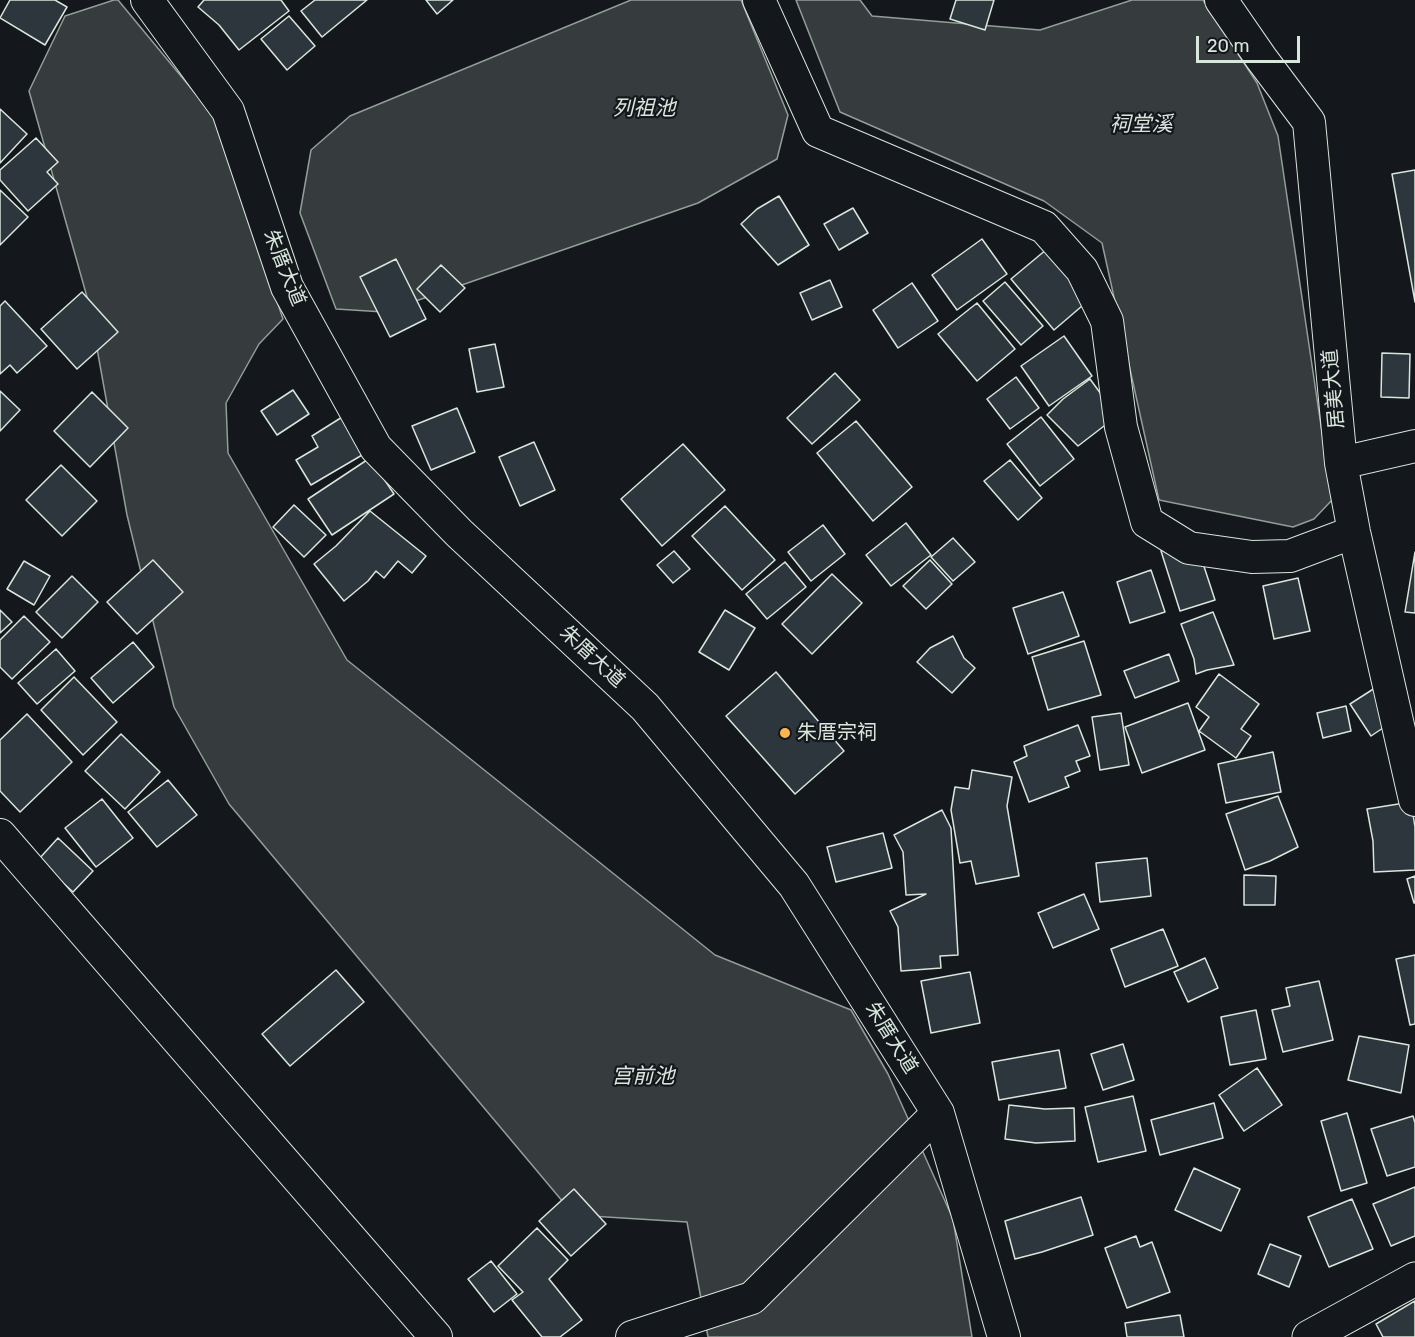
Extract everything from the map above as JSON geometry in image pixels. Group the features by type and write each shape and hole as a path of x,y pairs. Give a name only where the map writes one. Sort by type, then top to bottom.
{"street":[{"name":"朱厝大道","path":"147,0 228,111 287,287 376,448 459,533 652,716 794,885 938,1113 1004,1337"},
{"path":"759,0 818,131 1044,227 1082,270 1107,321 1121,427 1147,522 1189,548 1252,557 1290,556 1354,532"},
{"name":"居美大道","path":"1221,0 1261,58 1310,122 1341,463 1354,532 1415,800"},
{"path":"1341,463 1415,446"},
{"path":"0,835 436,1337"},
{"path":"632,1337 752,1298 938,1113"},
{"path":"1309,1337 1415,1279"}],"water":[{"name":"宫前池","path":"118,0 214,116 283,319 259,344 226,403 228,453 347,660 715,955 851,1010 888,1074 953,1219 972,1337 708,1337 687,1222 574,1215 229,804 174,707 127,515 89,304 29,91 65,16"},
{"name":"列祖池","path":"631,0 741,0 788,115 777,159 698,203 384,312 336,309 300,213 311,150 350,116"},
{"name":"祠堂溪","path":"796,0 860,0 872,16 1040,30 1132,0 1203,0 1257,83 1278,136 1332,500 1314,519 1293,527 1159,500 1102,243 1044,201 840,112"}],"building":[{"path":"10,0 55,0 67,7 45,45 0,18"},
{"path":"204,0 281,0 289,11 239,50 219,25 198,7"},
{"path":"315,0 367,0 322,37 301,11"},
{"path":"426,0 453,0 437,14"},
{"path":"956,0 994,0 985,30 950,19"},
{"path":"289,16 315,46 287,70 261,39"},
{"path":"0,109 27,134 0,163"},
{"path":"36,138 58,162 47,172 58,184 28,211 0,180 0,170"},
{"path":"1415,170 1415,302 1392,174"},
{"path":"0,190 28,217 0,245"},
{"path":"779,196 809,245 778,265 741,224 757,209"},
{"path":"853,208 868,233 839,250 824,224"},
{"path":"982,239 1007,274 957,310 932,275"},
{"path":"1047,249 1089,300 1054,330 1011,279"},
{"path":"396,259 426,319 390,337 360,277"},
{"path":"441,265 465,288 440,312 417,289"},
{"path":"830,280 842,307 812,320 800,293"},
{"path":"1005,282 1043,326 1021,345 983,301"},
{"path":"912,283 938,321 898,348 873,310"},
{"path":"82,292 118,332 77,369 41,329"},
{"path":"5,301 47,346 17,373 10,365 0,374 0,306"},
{"path":"977,303 1015,349 977,381 938,334"},
{"path":"1064,336 1092,376 1049,406 1021,366"},
{"path":"495,344 504,387 477,392 469,349"},
{"path":"1382,353 1410,354 1409,398 1381,397"},
{"path":"835,373 860,400 812,444 787,418"},
{"path":"1016,377 1039,408 1010,429 987,399"},
{"path":"1090,379 1117,416 1078,446 1047,415 1063,399"},
{"path":"293,390 309,414 277,435 261,411"},
{"path":"0,391 20,410 0,431"},
{"path":"92,392 128,428 90,467 54,431"},
{"path":"457,408 475,452 431,470 412,426"},
{"path":"347,414 369,451 311,485 296,460 318,447 312,436"},
{"path":"1041,417 1074,459 1040,486 1007,444"},
{"path":"856,421 912,487 873,521 817,453"},
{"path":"534,442 555,490 520,506 499,457"},
{"path":"683,444 725,490 662,546 621,499"},
{"path":"370,458 394,494 332,535 308,499"},
{"path":"1010,460 1042,498 1018,520 984,481"},
{"path":"61,465 97,501 62,536 26,500"},
{"path":"294,505 326,535 304,557 273,527"},
{"path":"725,506 775,560 742,590 692,536"},
{"path":"370,511 426,556 412,573 398,561 384,578 376,571 368,581 344,601 314,564 336,546"},
{"path":"906,523 931,555 891,586 866,555"},
{"path":"823,525 845,554 811,581 788,552"},
{"path":"953,538 975,562 953,581 931,557"},
{"path":"1195,539 1215,600 1180,611 1161,551"},
{"path":"674,551 690,569 673,583 657,565"},
{"path":"1415,552 1415,613 1405,612"},
{"path":"153,560 183,592 137,634 107,602"},
{"path":"930,560 952,584 926,609 903,586"},
{"path":"24,561 50,576 34,605 7,589"},
{"path":"785,562 806,587 767,619 746,594"},
{"path":"1151,570 1165,612 1130,623 1117,582"},
{"path":"832,574 862,603 812,654 782,624"},
{"path":"72,576 98,602 62,638 36,612"},
{"path":"1298,578 1310,631 1274,639 1263,586"},
{"path":"1063,592 1079,636 1028,654 1013,608"},
{"path":"0,610 12,622 0,633"},
{"path":"725,610 755,628 729,670 699,652"},
{"path":"1213,612 1234,665 1196,674 1194,659 1181,624"},
{"path":"24,616 50,642 12,679 0,667 0,640"},
{"path":"953,636 964,658 975,668 952,693 917,662 930,648"},
{"path":"1084,641 1101,695 1048,710 1032,657"},
{"path":"133,642 154,667 113,703 91,678"},
{"path":"56,649 75,671 37,704 18,683"},
{"path":"1169,654 1179,681 1135,698 1124,671"},
{"name":"朱厝宗祠","path":"776,672 844,751 795,794 726,716"},
{"path":"1219,674 1259,704 1241,729 1251,736 1236,758 1199,731 1209,717 1196,707"},
{"path":"74,677 117,722 83,755 41,710"},
{"path":"1378,686 1398,718 1371,736 1350,704"},
{"path":"1188,703 1205,750 1142,773 1125,727"},
{"path":"1346,706 1351,731 1323,738 1317,713"},
{"path":"1121,713 1129,765 1100,770 1092,717"},
{"path":"27,714 72,762 20,812 0,791 0,740"},
{"path":"1078,725 1090,756 1076,761 1080,771 1065,777 1069,787 1029,802 1014,762 1027,756 1024,746"},
{"path":"121,734 160,772 125,809 85,771"},
{"path":"1273,752 1281,792 1226,803 1218,764"},
{"path":"972,770 1012,777 1007,806 1019,876 976,884 971,861 960,863 951,810 955,787 969,789"},
{"path":"168,780 197,815 157,847 128,812"},
{"path":"1278,796 1298,847 1245,870 1226,814"},
{"path":"102,799 133,838 96,867 65,828"},
{"path":"1411,802 1415,827 1415,870 1374,872 1373,841 1367,809"},
{"path":"942,810 951,828 958,955 940,956 941,968 901,971 898,927 890,911 926,894 906,895 903,852 894,835"},
{"path":"883,833 892,868 836,882 827,847"},
{"path":"58,838 93,871 73,892 38,860"},
{"path":"1147,858 1151,896 1100,902 1096,863"},
{"path":"1244,875 1276,876 1275,905 1244,905"},
{"path":"1415,876 1415,903 1414,903 1407,879"},
{"path":"1084,894 1099,929 1053,948 1038,913"},
{"path":"1163,929 1178,966 1125,987 1111,949"},
{"path":"1415,955 1415,1024 1410,1025 1396,959"},
{"path":"1205,958 1218,988 1188,1002 1174,972"},
{"path":"336,970 364,1002 290,1066 262,1034"},
{"path":"970,972 980,1023 931,1033 921,981"},
{"path":"1319,981 1333,1040 1283,1052 1272,1010 1290,1006 1286,988"},
{"path":"1256,1010 1266,1059 1230,1065 1221,1017"},
{"path":"1359,1036 1409,1045 1401,1093 1348,1080"},
{"path":"1123,1044 1134,1080 1103,1090 1091,1054"},
{"path":"1059,1050 1066,1088 999,1100 992,1062"},
{"path":"1257,1068 1282,1105 1244,1131 1219,1095"},
{"path":"1133,1096 1146,1151 1098,1162 1085,1107"},
{"path":"1214,1103 1223,1138 1160,1155 1151,1120"},
{"path":"1009,1105 1045,1109 1074,1108 1075,1141 1036,1143 1005,1139"},
{"path":"1347,1113 1367,1183 1341,1191 1321,1121"},
{"path":"1413,1116 1415,1167 1387,1176 1371,1129"},
{"path":"1194,1168 1240,1189 1221,1231 1175,1210"},
{"path":"1415,1187 1415,1236 1391,1246 1373,1204"},
{"path":"574,1189 606,1224 571,1256 539,1221"},
{"path":"1081,1197 1093,1235 1015,1259 1005,1221"},
{"path":"1352,1199 1373,1249 1329,1267 1308,1217"},
{"path":"537,1228 568,1260 549,1279 582,1320 560,1337 542,1337 512,1300 523,1292 498,1266"},
{"path":"1136,1236 1140,1247 1152,1242 1170,1292 1127,1308 1105,1248"},
{"path":"1270,1244 1301,1256 1289,1287 1258,1274"},
{"path":"491,1261 517,1294 494,1312 468,1279"},
{"path":"1415,1301 1415,1337 1383,1337 1376,1324"},
{"path":"1180,1315 1184,1337 1127,1337 1125,1323"}],"place":[{"name":"朱厝宗祠","path":"785,733"}]}
